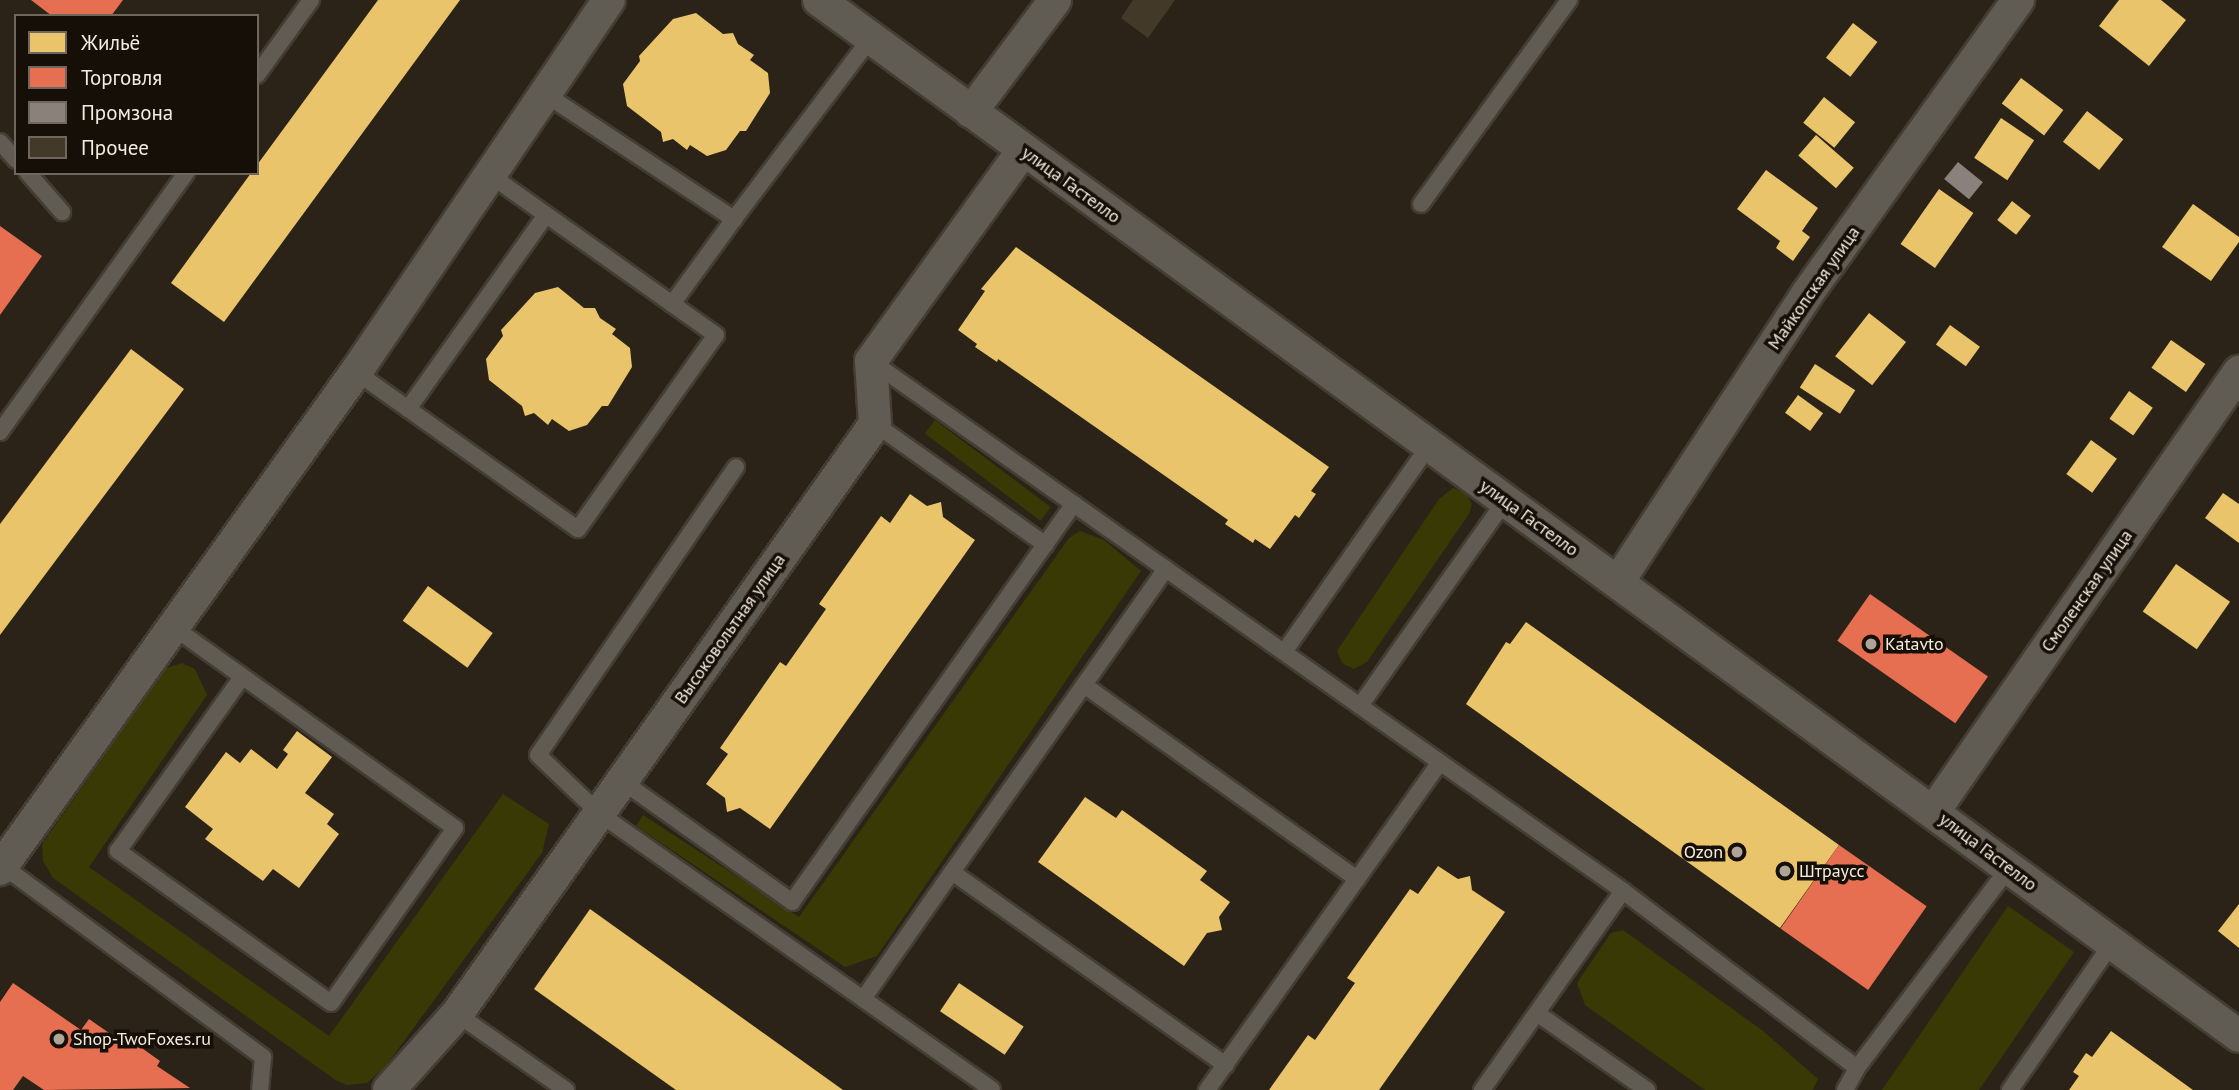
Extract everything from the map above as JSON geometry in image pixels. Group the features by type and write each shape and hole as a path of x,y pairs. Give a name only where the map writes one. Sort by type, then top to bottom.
{"street":[{"path":"1,867 356,372 609,0"},
{"name":"улица Гастелло","path":"819,0 2239,1036"},
{"path":"971,112 1055,0"},
{"name":"Майкопская улица","path":"1618,582 1807,294 2018,0"},
{"path":"875,424 871,361 1023,150"},
{"name":"Смоленская улица","path":"1934,811 2239,372"},
{"name":"Высоковольтная улица","path":"389,1090 457,1014 875,424"}],"lane":[{"path":"259,72 311,0"},
{"path":"1421,204 1569,0"},
{"path":"672,304 871,38"},
{"path":"545,93 734,219"},
{"path":"0,142 14,158"},
{"path":"356,372 578,529 716,335 489,174"},
{"path":"29,175 62,212"},
{"path":"0,432 185,175"},
{"path":"408,409 546,215"},
{"path":"871,361 1623,891 1857,1069"},
{"path":"875,424 1046,545"},
{"path":"1284,652 1429,446"},
{"path":"736,467 538,755 600,814 992,1090"},
{"path":"1360,706 1505,501"},
{"path":"622,781 792,902 1074,504"},
{"path":"863,999 1166,569"},
{"path":"173,627 455,828 331,1003 118,851 242,677"},
{"path":"1084,685 1357,878"},
{"path":"1207,1090 1440,762"},
{"path":"1,867 263,1057 260,1090"},
{"path":"1845,1090 1857,1069 2008,869"},
{"path":"952,872 1226,1065"},
{"path":"1482,1090 1623,891"},
{"path":"2010,1090 2112,943"},
{"path":"457,1014 566,1090"},
{"path":"1538,1014 1647,1090"}],"shaded area":[{"path":"935,420 1051,507 1041,521 925,434"},
{"path":"1453,488 1466,493 1472,504 1469,514 1367,662 1354,669 1342,663 1337,651 1439,499"},
{"path":"1080,531 1104,540 1141,571 877,956 845,967 636,826 643,815 799,917 1069,538"},
{"path":"182,663 195,669 207,695 89,867 329,1036 503,794 549,824 542,853 385,1067 367,1083 347,1085 337,1081 53,878 43,861 42,844 166,668"},
{"path":"2008,906 2074,952 1979,1090 1882,1090"},
{"path":"1623,930 1763,1031 1818,1079 1813,1090 1705,1090 1585,1005 1577,983 1611,933"}],"building: Жильё":[{"path":"378,0 460,0 224,322 171,283 250,175 259,175 259,162"},
{"path":"2119,0 2161,0 2186,20 2149,66 2099,26"},
{"path":"696,13 723,34 733,33 738,44 754,55 750,60 768,73 770,93 746,131 740,131 726,150 707,156 690,145 687,150 673,139 663,142 661,132 627,106 623,84 640,61 639,56 673,19"},
{"path":"1853,23 1877,42 1850,77 1826,58"},
{"path":"2021,78 2063,110 2044,135 2002,104"},
{"path":"1824,97 1855,122 1834,148 1803,123"},
{"path":"2087,111 2123,139 2099,170 2063,142"},
{"path":"2001,118 2034,140 2007,180 1974,158"},
{"path":"1816,135 1854,168 1836,188 1798,155"},
{"path":"1766,170 1818,208 1802,231 1810,237 1793,261 1776,248 1780,241 1737,209"},
{"path":"1939,189 1973,213 1935,268 1901,244"},
{"path":"2012,201 2031,216 2016,235 1997,220"},
{"path":"2193,204 2239,237 2239,242 2211,281 2162,247"},
{"path":"1016,247 1329,467 1311,491 1316,494 1299,518 1295,515 1270,549 1255,539 1253,543 1225,524 1228,520 998,359 997,362 975,347 977,344 958,330 985,291 981,289"},
{"path":"558,287 584,308 595,308 600,318 616,329 612,334 630,348 632,367 608,406 602,406 587,425 569,431 552,419 548,425 534,413 525,416 522,406 489,380 486,359 503,336 501,330 535,293"},
{"path":"1869,313 1906,342 1872,385 1835,356"},
{"path":"1950,325 1980,347 1966,366 1936,344"},
{"path":"2171,340 2205,364 2186,392 2151,368"},
{"path":"131,349 184,389 0,635 0,524"},
{"path":"1815,364 1855,390 1840,414 1800,387"},
{"path":"2129,391 2153,408 2133,435 2109,419"},
{"path":"1798,395 1823,413 1810,431 1785,413"},
{"path":"2091,440 2117,459 2092,493 2066,474"},
{"path":"2223,493 2239,504 2239,543 2205,518"},
{"path":"910,494 927,506 941,502 943,517 975,540 770,829 740,808 727,812 725,798 706,784 728,754 720,748 780,662 786,666 826,609 819,604 881,516 890,523"},
{"path":"2176,564 2230,602 2197,649 2143,612"},
{"path":"428,586 493,633 467,668 403,621"},
{"path":"1526,622 1839,845 1780,928 1466,704 1506,642 1510,644"},
{"path":"297,731 332,757 305,793 334,814 327,824 339,834 299,888 273,869 263,881 205,839 213,829 185,807 226,752 240,763 251,749 277,769 288,754 283,750"},
{"path":"1085,797 1116,818 1122,810 1207,871 1200,880 1230,902 1219,917 1222,930 1207,933 1184,966 1038,862"},
{"path":"1438,866 1458,879 1470,876 1472,890 1505,912 1379,1090 1269,1090 1308,1035 1315,1040 1355,983 1347,978 1410,889 1418,894"},
{"path":"2239,904 2239,948 2218,931"},
{"path":"590,909 843,1090 676,1090 534,989"},
{"path":"959,983 1024,1027 1005,1055 940,1011"},
{"path":"2111,1031 2193,1090 2069,1090 2079,1076 2073,1072 2086,1053 2092,1057"}],"building: Торговля":[{"path":"31,0 123,0 112,14 49,14"},
{"path":"0,226 42,256 0,315"},
{"path":"1870,594 1988,677 1955,723 1837,641"},
{"path":"1839,845 1927,906 1868,990 1780,929"},
{"name":"Shop-TwoFoxes.ru","path":"13,983 81,1030 89,1019 122,1042 125,1036 160,1061 157,1066 190,1088 44,1090 23,1076 13,1090 0,1090 0,1002"}],"building: Промзона":[{"path":"1958,162 1983,182 1969,199 1944,179"}],"building: Прочее":[{"path":"1133,0 1175,0 1148,38 1121,18"}],"place":[{"name":"Katavto","path":"1871,644"},
{"name":"Ozon","path":"1737,852"},
{"name":"Штраусс","path":"1785,871"},
{"name":"Shop-TwoFoxes.ru","path":"59,1039"}]}
